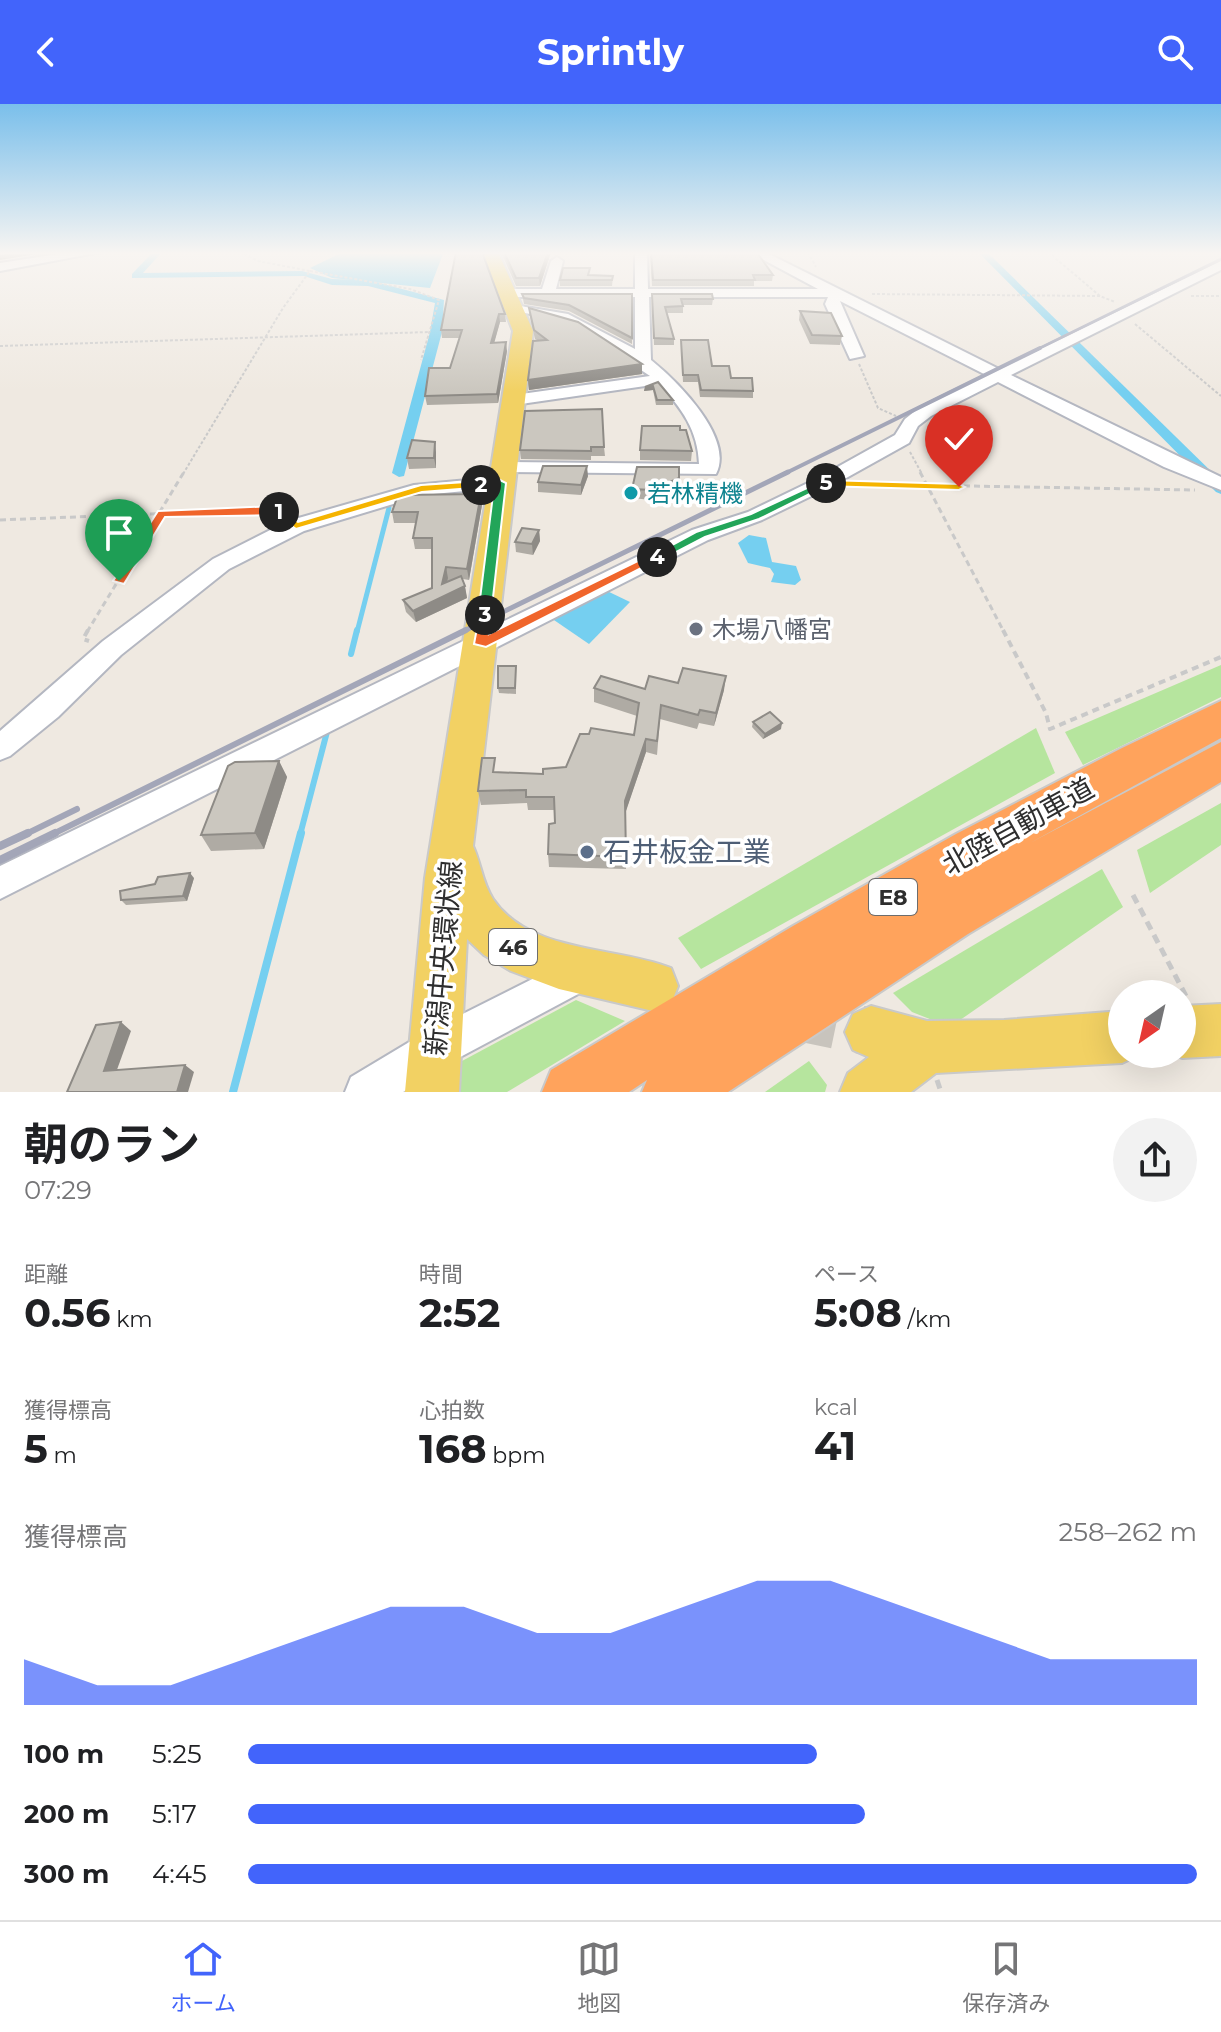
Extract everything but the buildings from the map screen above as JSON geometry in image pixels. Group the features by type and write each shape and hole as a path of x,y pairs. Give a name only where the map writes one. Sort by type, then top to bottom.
{"highway":[{"name":"北陸自動車道","path":"573,1092 912,886 1059,802 1221,718"},
{"name":"北陸自動車道","path":"673,1092 963,908 1221,760"}],"main road":[{"name":"新潟中央環状線","path":"434,1070 447,878 523,325 509,298"},
{"name":"新潟中央環状線","path":"455,824 457,869 467,900 483,925 506,944 535,959 653,986"},
{"path":"871,1032 927,1047 1004,1046 1108,1038"},
{"path":"867,1092 927,1047"}],"street":[{"path":"510,301 524,298"},
{"path":"641,298 643,363"},
{"path":"835,298 832,304 856,356"},
{"path":"847,298 1000,377 1221,484"},
{"path":"0,883 700,535 755,516 823,483 906,431 925,412 1159,298"},
{"path":"0,748 48,709 112,648 221,564 296,526 421,489 502,476 709,470 706,432 674,388 612,340 564,317 510,301"},
{"path":"514,400 662,379"},
{"path":"0,759 7,757 0,770"},
{"path":"366,1092 434,1070 585,971"}],"path":[{"path":"112,648 83,639 292,298"},
{"path":"421,360 439,300 436,298"},
{"path":"1124,315 1221,396"},
{"path":"0,346 429,332"},
{"path":"856,356 878,408 906,431 929,485 1046,713 1050,729 1221,657"},
{"path":"823,483 1196,490"},
{"path":"0,520 275,509 296,526"},
{"path":"1133,895 1202,1031"}],"green space":[{"path":"1221,665 1221,697 1083,765 1065,732"},
{"path":"1036,728 1055,773 701,969 678,938"},
{"path":"1221,803 1221,845 1150,893 1137,850"},
{"path":"1102,869 1123,907 950,1027 912,1012 893,993"},
{"path":"576,1000 625,1021 507,1092 447,1092 449,1068"},
{"path":"809,1061 827,1085 825,1092 765,1092"}],"water":[{"path":"749,535 766,538 772,562 796,566 801,580 795,585 771,582 774,574 770,568 748,563 738,543"},
{"path":"605,590 630,602 589,644 551,618"}],"waterway":[{"path":"426,298 433,300"},
{"path":"1028,298 1221,489"},
{"path":"399,473 436,332 440,302"},
{"path":"357,632 389,508"},
{"path":"351,654 357,630"},
{"path":"300,835 328,728"},
{"path":"233,1092 301,833"}],"tunnel":[{"path":"789,1015 871,1032"}],"railway":[{"path":"1036,350 1141,298"},
{"path":"784,474 1040,348"},
{"path":"462,632 788,472"},
{"path":"51,835 466,630"},
{"path":"24,835 77,809"},
{"path":"0,846 28,833"},
{"path":"0,860 55,833"}],"place":[{"name":"若林精機","path":"631,493"},
{"name":"木場八幡宮","path":"696,629"},
{"name":"石井板金工業","path":"587,852"}],"route":[{"path":"119,581 162,514 275,509 296,526 421,489 500,483 481,644 700,535 755,516 823,483 959,487"}]}
